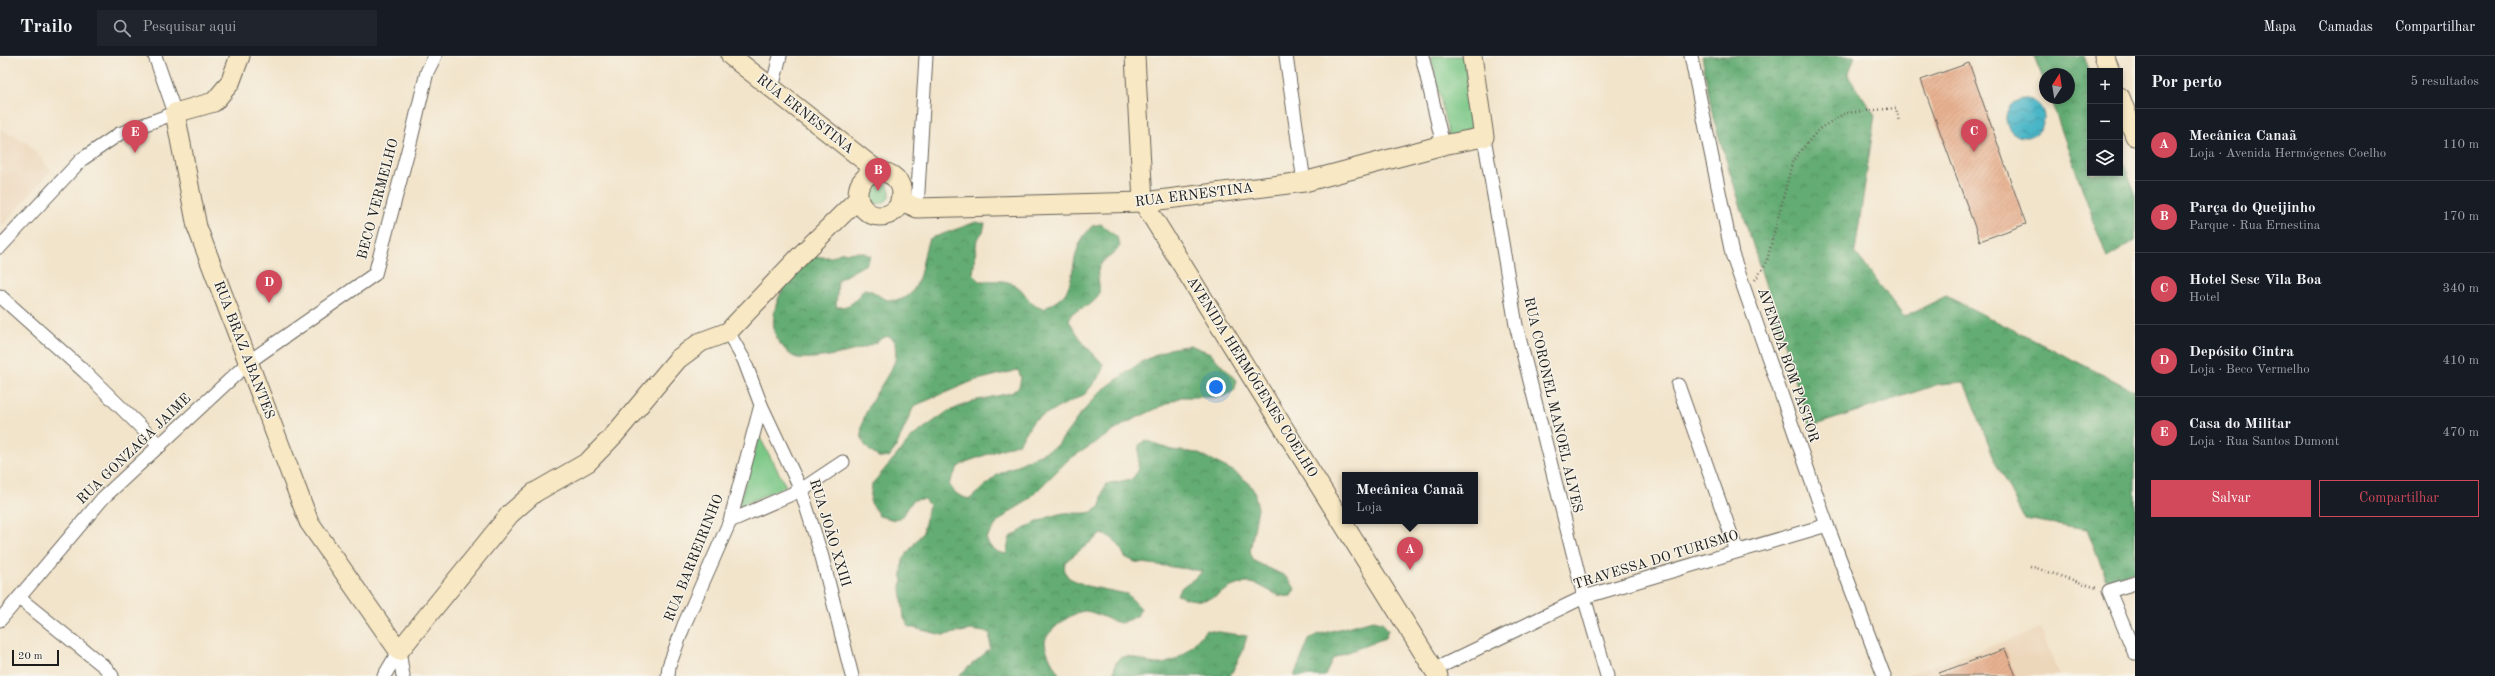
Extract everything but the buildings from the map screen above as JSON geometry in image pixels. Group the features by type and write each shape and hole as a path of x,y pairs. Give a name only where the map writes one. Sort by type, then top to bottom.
{"street":[{"path":"155,56 175,112"},
{"path":"0,248 81,160 119,134 175,112 214,102 230,83 240,56"},
{"name":"BECO VERMELHO","path":"250,361 375,274 410,143 426,72 435,56"},
{"name":"RUA ERNESTINA","path":"731,56 879,172"},
{"path":"772,88 780,56"},
{"path":"918,208 926,56"},
{"name":"AVENIDA HERMÓGENES COELHO","path":"1135,56 1144,202 1342,521"},
{"path":"1286,56 1304,182"},
{"path":"1422,56 1443,145"},
{"path":"1472,56 1484,137"},
{"name":"AVENIDA BOM PASTOR","path":"1691,56 1732,254 1827,525 1884,676"},
{"path":"2104,56 2109,68"},
{"path":"2123,104 2135,136"},
{"name":"RUA BRAZ ABANTES","path":"175,112 197,227 250,361 309,522 399,651"},
{"name":"RUA ERNESTINA","path":"900,200 918,208 1144,202 1304,182 1443,145 1484,137"},
{"name":"RUA CORONEL MANOEL ALVES","path":"1484,137 1516,325 1584,597 1608,676"},
{"path":"879,172 891,175 900,184 900,200 890,215 876,217 864,211 858,199 859,186 867,176 879,172"},
{"path":"384,676 399,651 510,514 534,493 588,462 615,434 678,359 701,342 728,332 802,254 858,199"},
{"path":"0,296 85,372 160,446"},
{"name":"RUA JOÃO XXIII","path":"728,332 744,360 761,405 801,490 822,556 852,676"},
{"name":"RUA GONZAGA JAIME","path":"0,620 103,498 250,361"},
{"path":"1678,385 1737,551"},
{"name":"RUA BARREIRINHO","path":"668,676 669,666 684,625 730,521 761,405"},
{"path":"730,521 801,490 843,462"},
{"name":"AVENIDA HERMÓGENES COELHO","path":"1344,524 1436,673"},
{"name":"TRAVESSA DO TURISMO","path":"1436,673 1584,597 1827,525"},
{"path":"2135,583 2109,591 2135,654"},
{"path":"19,598 106,668 112,676"},
{"path":"399,651 403,676"}],"path":[{"path":"1746,293 1766,264 1793,160 1819,129 1845,113 1896,108 1899,122"},
{"path":"2030,566 2109,591"}],"shaded area":[{"path":"0,129 27,143 51,170 0,228"},
{"path":"2041,629 2059,676 1904,676"}],"green space":[{"path":"1431,56 1464,56 1476,133 1449,138"},
{"path":"1702,56 1855,56 1848,75 1875,115 1855,252 1904,317 1946,296 2135,391 2135,572 2107,580 2087,529 2024,519 1997,465 1964,382 1939,384 1810,427 1713,118"},
{"path":"2034,56 2084,56 2088,68 2087,68 2087,176 2123,176 2123,161 2135,193 2135,241 2107,258 2052,104 2075,104 2075,68 2039,69"},
{"path":"878,180 883,181 889,187 889,197 883,203 878,204 873,203 867,197 866,192 867,187 873,181"},
{"path":"976,222 985,224 983,232 977,239 973,274 980,281 1011,283 1019,288 1034,305 1044,309 1059,300 1066,292 1070,283 1080,243 1092,226 1101,224 1117,237 1120,245 1114,253 1101,264 1099,268 1099,290 1096,299 1072,313 1069,321 1084,344 1103,364 1102,373 1085,394 1034,420 1019,443 966,462 958,467 949,484 958,494 970,499 997,475 1057,446 1079,416 1100,392 1141,362 1169,349 1190,345 1210,353 1236,380 1235,390 1227,395 1219,397 1181,397 1128,422 1068,460 1026,502 1011,511 998,522 986,538 989,545 996,551 1006,554 1010,537 1036,523 1064,513 1085,513 1097,509 1101,504 1104,487 1106,484 1132,479 1138,471 1139,445 1146,440 1172,450 1197,453 1233,471 1248,482 1254,491 1258,508 1250,552 1254,561 1290,580 1295,589 1291,596 1278,595 1253,583 1237,585 1209,599 1190,599 1177,595 1182,587 1196,578 1202,571 1135,562 1125,557 1114,539 1101,534 1065,562 1064,571 1069,578 1087,586 1127,594 1141,608 1137,616 1121,623 1086,611 1075,614 1061,622 1049,633 1045,643 1049,656 1060,676 958,676 990,649 990,633 972,630 943,635 909,627 904,618 901,589 903,559 923,532 929,505 924,499 913,500 903,516 895,520 879,516 870,501 872,484 913,436 947,412 973,401 1011,393 1019,387 1021,378 1018,370 973,381 914,406 895,449 889,457 881,458 868,449 862,438 862,426 866,412 895,361 895,341 889,336 865,347 826,357 798,358 794,357 788,352 776,337 774,313 783,288 807,257 832,257 840,253 862,252 871,256 866,264 838,280 836,307 849,305 864,289 872,291 889,300 900,300 909,295 915,288 922,268 929,239"},
{"path":"759,436 786,486 738,507"},
{"path":"1373,620 1382,622 1388,630 1385,638 1333,658 1325,676 1294,676 1309,640 1316,635"},
{"path":"1206,630 1247,636 1242,653 1230,676 1114,676 1117,661 1121,657 1132,657 1156,664 1167,663 1185,653"}],"water":[{"path":"2025,99 2038,105 2044,118 2038,131 2025,137 2012,131 2006,118 2012,105"}],"place":[{"name":"Hotel Sesc Vila Boa","path":"1974,152"},
{"name":"Casa do Militar","path":"135,153"},
{"name":"Parça do Queijinho","path":"878,191"},
{"name":"Depósito Cintra","path":"269,303"},
{"name":"Mecânica Canaã","path":"1410,570"}]}
